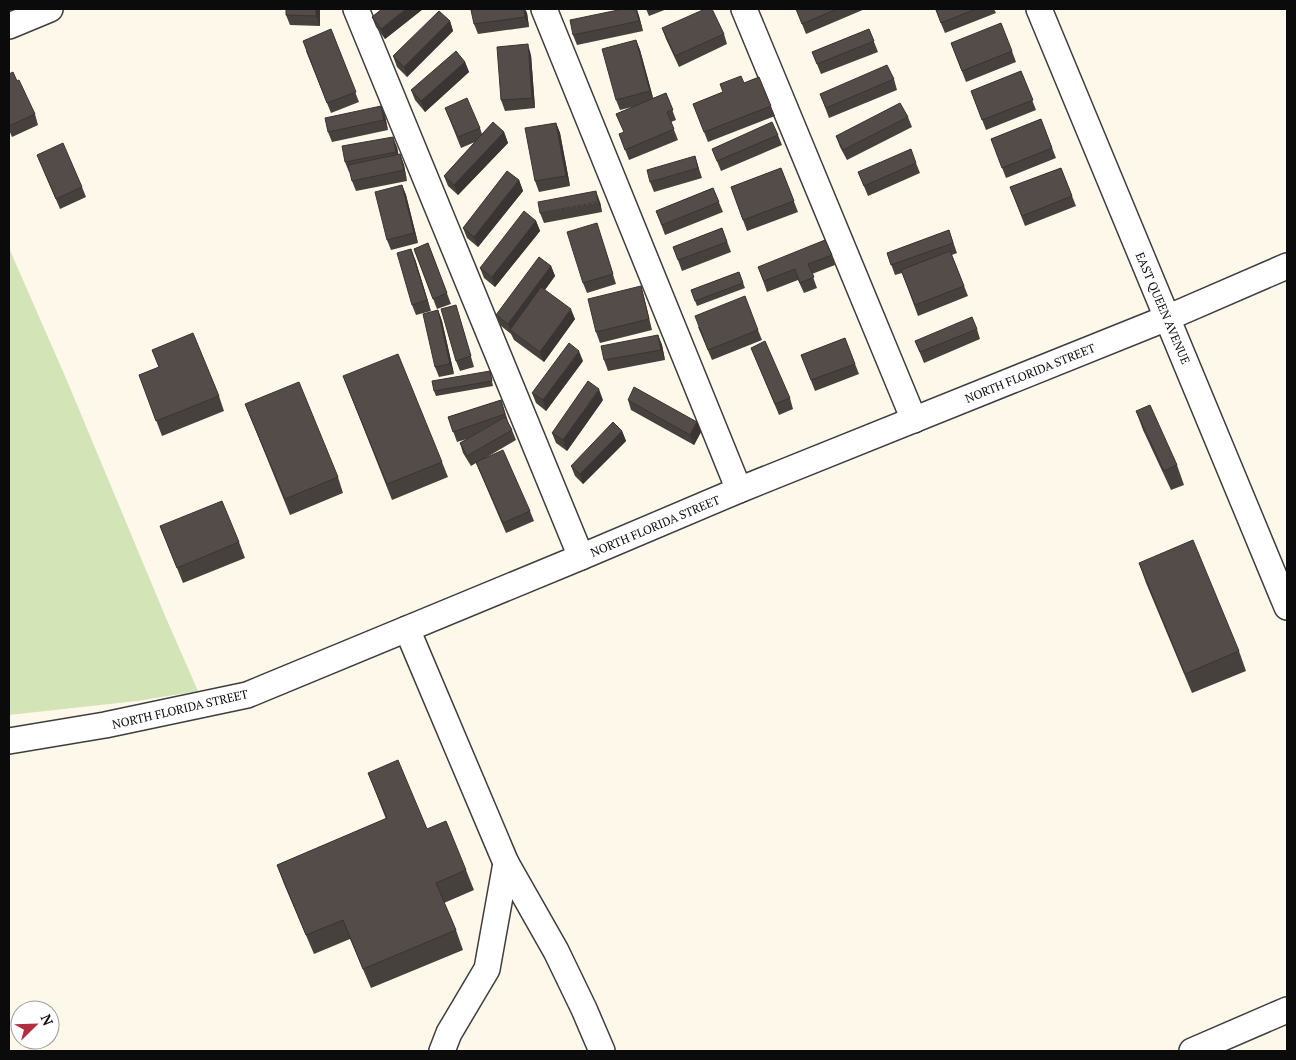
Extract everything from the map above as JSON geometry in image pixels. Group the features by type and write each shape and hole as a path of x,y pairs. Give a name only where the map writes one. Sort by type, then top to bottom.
{"street":[{"path":"9,26 50,9"},
{"path":"356,9 581,557"},
{"path":"544,9 739,490"},
{"path":"744,9 914,420"},
{"name":"EAST QUEEN AVENUE","path":"1039,9 1287,607"},
{"name":"NORTH FLORIDA STREET","path":"9,741 105,725 247,695 739,490 1167,318 1287,266"},
{"path":"407,629 506,863 556,951 602,1051"},
{"path":"442,1051 449,1033 487,969 506,863"},
{"path":"1192,1051 1287,1010"}],"green space":[{"path":"9,248 198,691 137,701 9,715"}],"building":[{"path":"286,9 316,9 316,16 286,15"},
{"path":"382,9 406,9 381,29 372,17"},
{"path":"524,9 525,17 474,24 471,10"},
{"path":"623,9 636,9 639,21 573,35 570,20"},
{"path":"705,9 712,9 724,34 675,56 662,28"},
{"path":"796,9 837,9 802,24"},
{"path":"936,9 976,9 941,23"},
{"path":"439,11 450,21 404,67 393,56"},
{"path":"1001,23 1012,51 962,71 951,43"},
{"path":"331,29 356,92 327,103 303,41"},
{"path":"869,29 874,41 817,64 812,52"},
{"path":"636,40 650,91 616,100 602,49"},
{"path":"528,44 532,98 501,100 497,47"},
{"path":"456,51 465,62 421,101 411,90"},
{"path":"887,65 894,79 826,108 820,94"},
{"path":"1021,71 1033,100 982,120 971,91"},
{"path":"13,72 17,81 19,80 35,114 9,126 9,74"},
{"path":"741,76 744,83 759,77 771,106 704,132 693,104 723,92 720,84"},
{"path":"666,93 673,110 667,112 674,129 625,150 619,134 624,132 616,114"},
{"path":"467,98 480,128 458,137 445,108"},
{"path":"900,103 908,117 843,150 836,136"},
{"path":"381,106 384,120 328,132 325,118"},
{"path":"1041,119 1052,148 1002,168 991,139"},
{"path":"493,122 504,132 454,185 444,176"},
{"path":"772,122 778,135 717,161 712,149"},
{"path":"556,123 566,176 535,181 525,128"},
{"path":"393,137 396,152 345,162 342,146"},
{"path":"63,143 82,187 56,199 37,155"},
{"path":"911,149 916,163 864,186 858,172"},
{"path":"400,154 404,170 352,181 348,165"},
{"path":"695,156 698,168 650,182 647,170"},
{"path":"781,168 794,201 743,220 731,187"},
{"path":"1061,168 1072,196 1022,216 1010,187"},
{"path":"507,171 519,180 474,237 463,228"},
{"path":"402,185 414,233 387,240 375,192"},
{"path":"713,188 719,202 662,225 656,211"},
{"path":"596,191 598,202 540,213 538,202"},
{"path":"524,211 536,221 492,277 480,268"},
{"path":"597,223 613,274 583,283 567,232"},
{"path":"722,228 727,242 678,260 673,247"},
{"path":"949,230 953,243 891,265 887,253"},
{"path":"825,240 832,255 808,264 814,277 800,283 795,269 764,281 758,267"},
{"path":"428,243 447,293 433,299 414,249"},
{"path":"411,249 427,300 412,305 397,253"},
{"path":"950,251 964,286 915,305 901,270"},
{"path":"539,257 551,266 508,324 496,315"},
{"path":"739,272 743,283 695,301 691,290"},
{"path":"641,286 649,319 596,332 588,299"},
{"path":"541,287 571,309 540,352 510,330"},
{"path":"745,296 758,330 708,350 695,316"},
{"path":"456,305 471,356 456,361 441,309"},
{"path":"438,310 450,364 435,367 423,314"},
{"path":"972,317 977,329 920,352 915,341"},
{"path":"193,333 219,396 156,421 139,375 159,367 152,350"},
{"path":"658,335 661,350 604,360 601,346"},
{"path":"845,338 855,364 811,380 801,355"},
{"path":"765,341 790,398 775,404 751,348"},
{"path":"569,343 579,351 543,400 532,393"},
{"path":"398,354 442,462 387,484 343,376"},
{"path":"490,371 492,381 434,391 432,381"},
{"path":"588,381 599,389 563,440 552,433"},
{"path":"299,382 338,477 285,499 245,404"},
{"path":"634,387 697,422 690,435 628,400"},
{"path":"501,400 505,414 453,432 448,417"},
{"path":"1150,405 1177,465 1164,471 1136,411"},
{"path":"505,417 512,430 467,456 460,443"},
{"path":"613,422 622,431 580,474 571,466"},
{"path":"503,450 530,511 503,523 476,462"},
{"path":"222,501 239,542 177,568 160,526"},
{"path":"1193,540 1239,651 1185,674 1139,563"},
{"path":"398,760 427,829 446,821 466,870 436,883 456,930 363,969 343,920 306,935 277,865 387,818 368,773"}]}
